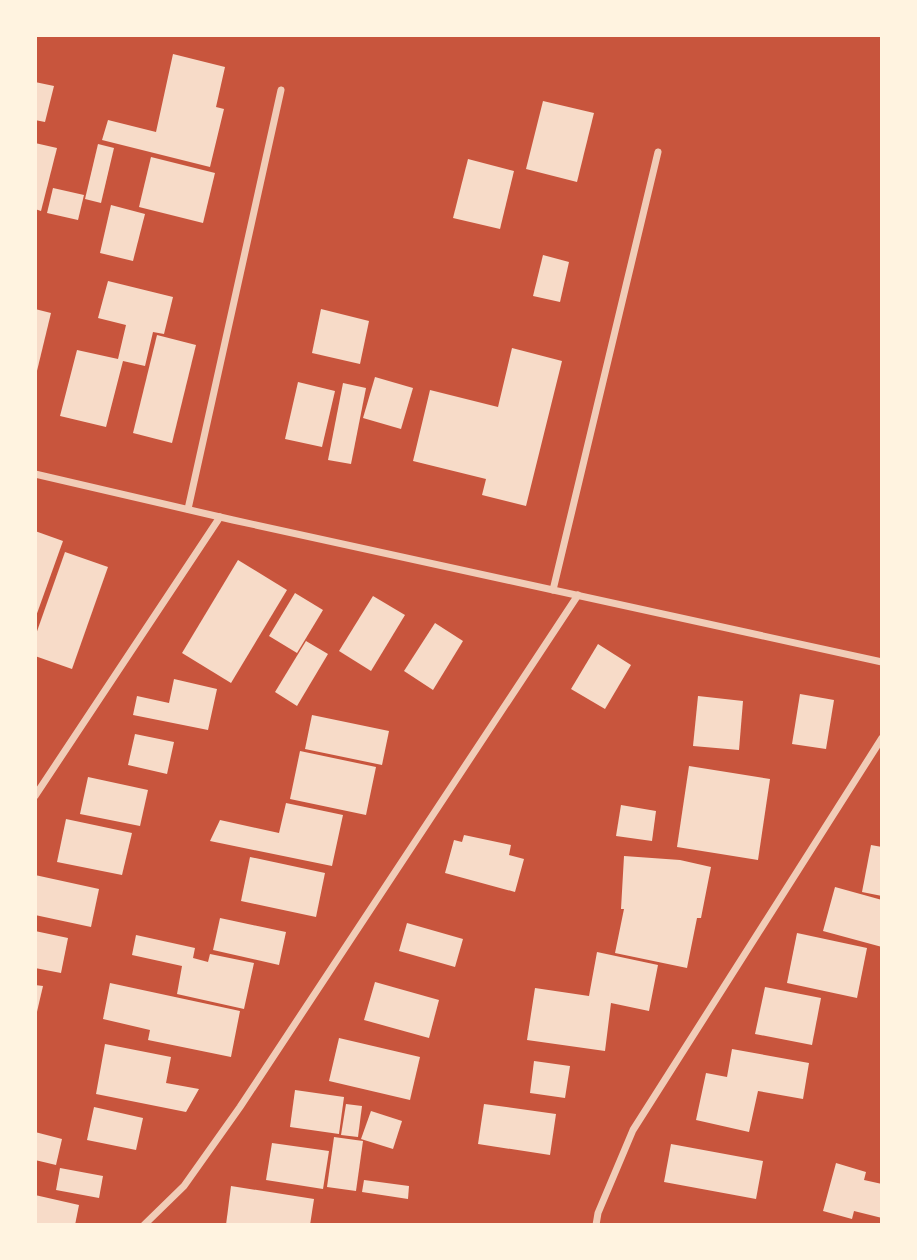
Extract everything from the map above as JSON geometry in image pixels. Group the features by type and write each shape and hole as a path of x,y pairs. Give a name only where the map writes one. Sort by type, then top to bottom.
{"street":[{"path":"188,509 281,90"},
{"path":"553,590 658,152"},
{"path":"35,474 882,662"},
{"path":"35,796 220,517"},
{"path":"144,1225 184,1186 240,1107 578,595"},
{"path":"596,1225 598,1213 633,1130 882,737"}],"building":[{"path":"173,54 225,67 216,107 224,109 210,167 102,140 108,120 156,132"},
{"path":"35,82 54,86 45,122 35,120"},
{"path":"543,101 594,113 577,182 526,169"},
{"path":"35,143 57,148 41,211 35,209"},
{"path":"98,144 114,148 101,203 85,199"},
{"path":"151,157 215,173 203,223 139,207"},
{"path":"468,159 514,171 500,229 453,218"},
{"path":"53,188 84,195 78,220 47,213"},
{"path":"111,205 145,214 133,261 100,253"},
{"path":"543,255 569,262 560,302 533,296"},
{"path":"108,281 173,297 164,334 153,332 145,366 123,361 106,427 60,416 77,350 118,359 126,325 98,318"},
{"path":"35,309 51,313 36,375 35,375"},
{"path":"321,309 369,321 360,364 312,353"},
{"path":"157,335 196,345 172,443 133,433"},
{"path":"512,348 562,361 526,506 482,495 486,479 413,461 430,390 498,407"},
{"path":"375,377 413,388 401,429 363,418"},
{"path":"298,382 335,391 322,447 285,439"},
{"path":"343,383 366,388 351,464 328,460"},
{"path":"35,531 63,541 35,619"},
{"path":"65,552 108,567 72,669 35,656 35,637"},
{"path":"238,560 287,590 231,683 182,653"},
{"path":"295,593 323,610 297,653 269,636"},
{"path":"373,596 405,615 371,671 339,651"},
{"path":"435,623 463,641 433,690 404,671"},
{"path":"306,641 328,654 297,706 275,692"},
{"path":"598,644 631,665 605,709 571,689"},
{"path":"174,679 217,689 208,730 133,715 137,696 169,703"},
{"path":"800,694 834,700 826,749 792,744"},
{"path":"698,696 743,701 739,750 693,746"},
{"path":"312,715 389,731 382,765 305,749"},
{"path":"135,734 174,742 167,774 128,765"},
{"path":"300,751 376,767 366,815 290,799"},
{"path":"689,766 770,779 758,860 677,847"},
{"path":"88,777 148,790 140,826 80,814"},
{"path":"286,803 343,815 332,866 210,841 220,820 279,833"},
{"path":"621,805 656,811 652,841 616,836"},
{"path":"66,819 132,833 122,875 57,862"},
{"path":"464,835 511,845 509,855 524,859 515,892 445,873 454,840 462,842"},
{"path":"871,845 882,847 882,896 862,892"},
{"path":"624,856 680,860 711,867 687,968 615,953 624,909 621,909"},
{"path":"250,857 325,873 316,917 241,901"},
{"path":"35,875 99,889 91,927 35,915"},
{"path":"835,887 882,900 882,947 823,931"},
{"path":"220,918 286,932 279,965 213,950"},
{"path":"407,923 463,939 455,967 399,951"},
{"path":"35,931 68,938 61,973 35,968"},
{"path":"797,933 867,948 857,998 787,983"},
{"path":"136,935 195,948 193,958 208,962 210,954 254,963 244,1009 177,994 182,966 132,955"},
{"path":"597,952 658,965 649,1011 611,1003 605,1051 527,1040 535,988 589,996"},
{"path":"375,982 439,1000 429,1038 364,1020"},
{"path":"110,983 240,1011 231,1057 148,1040 150,1030 103,1019"},
{"path":"35,985 43,986 36,1016 35,1016"},
{"path":"765,987 821,998 812,1045 755,1034"},
{"path":"339,1038 420,1057 410,1100 329,1081"},
{"path":"105,1044 171,1057 166,1083 199,1089 186,1112 96,1094"},
{"path":"732,1049 809,1063 803,1099 758,1091 749,1132 696,1120 706,1073 727,1077"},
{"path":"534,1061 570,1066 565,1098 530,1093"},
{"path":"295,1090 344,1097 339,1134 290,1127"},
{"path":"346,1104 362,1106 358,1137 341,1135"},
{"path":"484,1104 556,1114 550,1155 478,1144"},
{"path":"94,1107 143,1118 136,1150 87,1140"},
{"path":"371,1111 402,1121 393,1149 361,1139"},
{"path":"35,1132 62,1139 56,1165 35,1160"},
{"path":"334,1137 363,1141 356,1191 327,1187"},
{"path":"272,1143 329,1151 323,1189 266,1180"},
{"path":"671,1144 763,1161 756,1199 664,1182"},
{"path":"836,1163 866,1172 864,1180 882,1184 882,1218 854,1211 852,1219 823,1211"},
{"path":"60,1168 103,1176 99,1198 56,1190"},
{"path":"364,1180 409,1186 408,1199 362,1192"},
{"path":"231,1186 314,1199 310,1225 226,1225"},
{"path":"35,1195 79,1205 75,1225 35,1225"}]}
